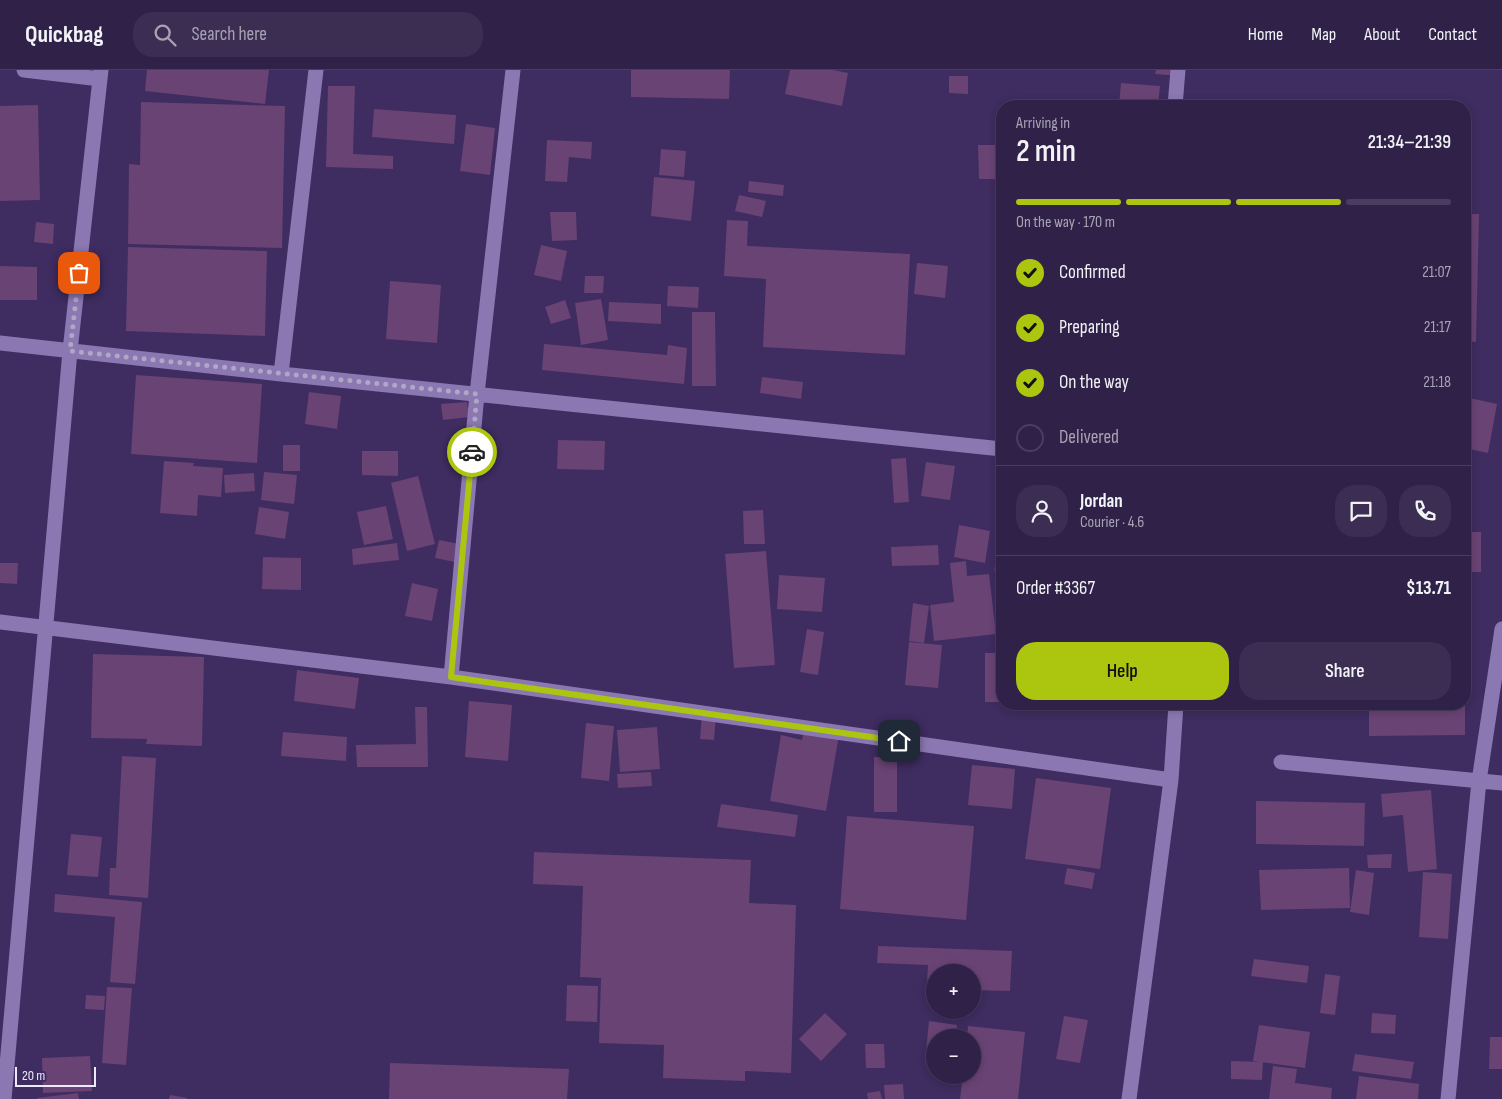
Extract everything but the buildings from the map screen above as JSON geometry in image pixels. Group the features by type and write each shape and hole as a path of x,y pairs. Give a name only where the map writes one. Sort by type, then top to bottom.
{"street":[{"path":"4,1099 70,351 100,74 24,70"},
{"path":"281,374 316,70"},
{"path":"451,677 477,394 513,70"},
{"path":"1176,100 1178,70"},
{"path":"0,343 996,448"},
{"path":"0,622 451,677 1171,780"},
{"path":"1448,1099 1478,781 1502,629"},
{"path":"1129,1099 1171,780 1176,710"},
{"path":"1281,762 1502,783"}],"way so far":[{"path":"79,273 70,351 477,394 472,452"}],"route":[{"path":"472,452 451,677 899,741"}]}
